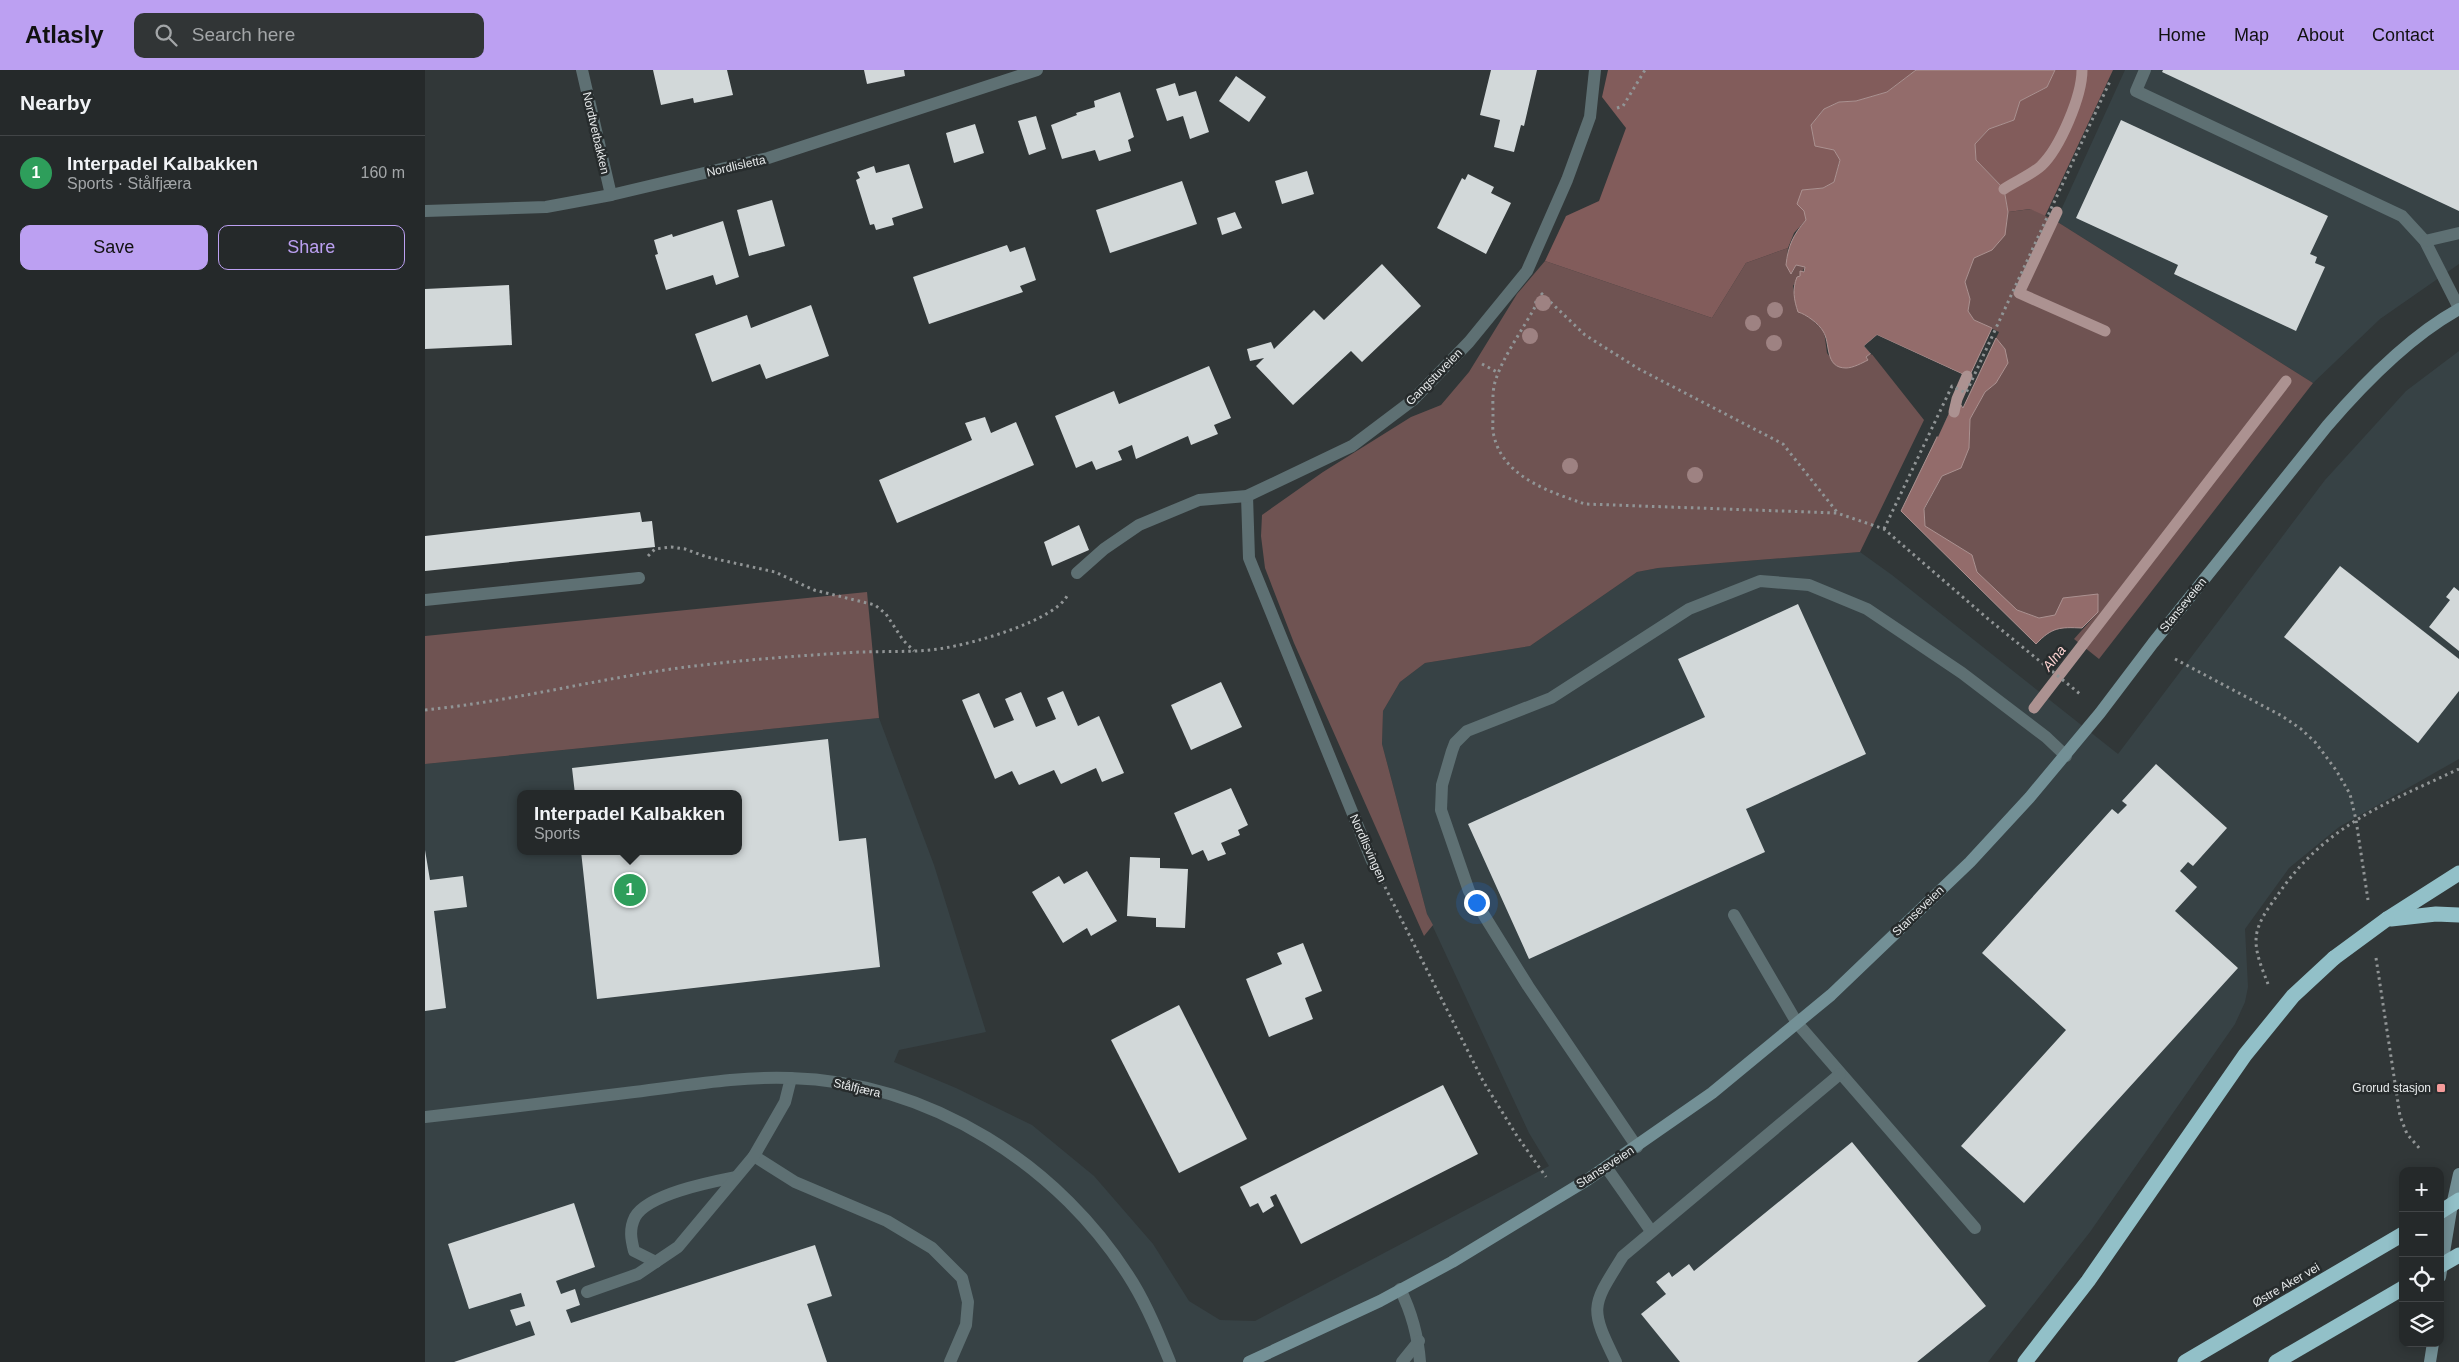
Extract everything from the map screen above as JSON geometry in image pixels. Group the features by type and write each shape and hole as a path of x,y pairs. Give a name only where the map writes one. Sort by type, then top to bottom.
{"highway":[{"path":"2025,1362 2088,1281 2245,1055 2293,996 2333,958 2363,934 2387,920 2415,908 2459,873"},
{"path":"2415,908 2459,915"},
{"path":"2444,1209 2459,1200"},
{"name":"Østre Aker vei","path":"2185,1362 2399,1236"},
{"path":"2444,1264 2459,1255"},
{"path":"2276,1362 2399,1290"}],"street":[{"name":"Nordtvetbakken","path":"582,70 611,195"},
{"name":"Nordlisletta","path":"425,211 545,206 611,195 768,158 1037,70"},
{"name":"Gangstuveien","path":"1077,573 1104,549 1139,525 1199,500 1247,496 1352,446 1413,400 1469,342 1527,271 1540,246 1567,180 1590,117 1595,70"},
{"path":"2145,70 2136,91 2401,216 2425,241 2459,309"},
{"path":"2425,241 2459,233"},
{"name":"Stanseveien","path":"1249,1362 1452,1262 1606,1167 1712,1094 1831,995 1970,862 2065,756 2327,426 2381,368 2459,309"},
{"name":"Nordlisvingen","path":"1247,496 1249,558 1372,860"},
{"path":"425,600 639,578"},
{"path":"1637,1147 1528,986 1469,891 1441,810 1442,785 1451,750 1467,731 1551,698 1689,609 1760,582 1809,586 1867,609 1963,672 2046,737 2065,756"},
{"path":"1733,915 1797,1023 1975,1228"},
{"path":"1616,1362 1598,1325 1597,1308 1600,1292 1623,1256 1840,1074"},
{"path":"587,1292 639,1274 677,1247 754,1156 785,1102 791,1078"},
{"name":"Stålfjæra","path":"425,1117 711,1082 791,1078 836,1082 925,1107 995,1142 1058,1189 1112,1252 1149,1312 1170,1362"},
{"path":"754,1156 795,1182 887,1221 932,1248 962,1278 968,1302 966,1325 950,1362"},
{"path":"1606,1167 1651,1231"},
{"path":"2443,1257 2459,1174"},
{"path":"656,1262 634,1251 630,1236 635,1218 644,1207 688,1187 736,1177"},
{"path":"1400,1289 1411,1314 1419,1341 1420,1362"},
{"path":"1402,1362 1419,1341"},
{"path":"2430,1362 2433,1347"},
{"path":"2433,1347 2437,1362"}],"path":[{"path":"1590,117 1623,106 1645,70"},
{"path":"1884,529 1952,386 1966,392 2113,76"},
{"path":"1837,513 1783,444 1639,369 1585,334 1537,289 1535,307 1495,382 1493,404 1494,436 1502,453 1513,468 1546,491 1585,504 1837,513 1884,529 2045,667 2080,694"},
{"path":"639,578 648,556 655,549 671,547 685,549 731,564 775,572 815,590 875,605 886,614 903,640 914,652"},
{"path":"425,710 607,678 693,666 846,652 914,652 967,642 1044,616 1066,599 1077,573"},
{"path":"2175,659 2301,728 2336,770 2350,794 2356,820 2368,901"},
{"path":"2268,984 2257,946 2257,933 2261,920 2291,874 2305,859 2356,820 2389,801 2459,769"},
{"name":"Nordlisvingen","path":"1372,860 1483,1081 1517,1136 1546,1177"},
{"path":"2375,948 2400,1116 2407,1134 2420,1149"}],"shaded area":[{"path":"1608,70 1916,70 1887,92 1856,101 1839,102 1824,109 1811,125 1815,145 1834,150 1840,159 1834,182 1823,188 1802,190 1806,220 1794,233 1788,248 1746,263 1712,318 1545,261 1566,216 1599,201 1626,128 1602,97"},
{"path":"1916,70 2055,70 2047,87 2020,101 2014,120 1989,129 1975,144 1976,160 2004,189 2008,212 2005,235 1992,250 1974,258 1965,282 1970,299 1968,311 1974,320 1992,328 1969,377 1877,335 1864,346 1871,353 1866,357 1868,360 1846,368 1834,364 1821,328 1808,317 1798,312 1794,286 1797,277 1800,276 1800,271 1804,272 1805,267 1796,265 1791,274 1786,265 1792,241 1806,220 1804,211 1797,204 1802,190 1823,188 1834,182 1840,160 1834,150 1815,146 1811,125 1824,109 1839,102 1856,101 1887,92"},
{"path":"2055,70 2113,70 2045,216 2030,209 2008,212 2004,189 1976,160 1975,144 1989,129 2014,120 2020,101 2047,87"},
{"path":"2125,70 2459,70 2459,264 2380,319 2313,383 2056,221"},
{"path":"2031,209 2056,221 2313,383 2099,659 2074,639 2098,612 2039,618 2016,610 1977,572 1972,555 1925,527 1924,510 1942,476 1961,467 1969,448 1970,419 1985,392 1996,383 2005,349 1996,338 1999,332 1974,320 1968,311 1970,299 1965,282 1974,258 2000,241 2005,230 2008,212"},
{"path":"1788,248 1786,265 1792,273 1796,265 1805,267 1793,286 1796,305 1824,331 1827,353 1837,366 1868,360 1866,357 1871,353 1924,420 1860,552 1658,568 1637,572 1530,646 1425,663 1400,682 1383,711 1382,744 1427,914 1433,925 1424,936 1294,643 1265,568 1261,536 1262,515 1323,472 1411,417 1441,405 1469,372 1517,294 1545,261 1712,318 1746,263"},
{"path":"1996,338 2005,349 2008,363 1996,383 1985,392 1970,419 1969,448 1961,468 1942,476 1924,509 1925,526 1972,555 1977,572 2017,610 2039,618 2055,615 2063,598 2098,594 2098,612 2082,628 2057,629 2047,634 2036,644 1901,511 1956,398 1963,408"},
{"path":"2459,351 2459,759 2339,827 2289,868 2245,929 2248,987 2245,1002 2235,1024 2090,1232 1988,1362 425,1362 425,764 879,718 934,865 986,1032 899,1050 894,1062 956,1088 1032,1125 1094,1176 1153,1244 1189,1301 1220,1320 1255,1321 1549,1166 1529,1133 1427,914 1382,744 1383,711 1400,682 1425,663 1530,646 1637,572 1658,568 1860,552 1892,575 2118,754 2325,480 2406,391"},
{"path":"867,592 879,718 425,764 425,636"}],"pier":[{"path":"1877,335 1966,376 1965,378 1877,338 1868,346 1873,352 1872,355 1864,346"},
{"path":"1957,396 1938,437 1936,435 1953,397"}],"building":[{"path":"653,70 727,70 733,95 694,103 693,98 661,105"},
{"path":"864,70 904,70 905,76 867,84"},
{"path":"1491,70 1537,70 1524,126 1521,125 1514,152 1494,147 1500,120 1480,115"},
{"path":"2163,70 2459,70 2459,211 2162,72"},
{"path":"1236,76 1266,97 1249,122 1219,101"},
{"path":"1175,83 1179,96 1196,91 1209,132 1190,139 1183,116 1167,121 1156,89"},
{"path":"1120,92 1134,137 1128,140 1131,151 1099,161 1095,150 1062,159 1051,125 1077,115 1076,113 1095,107 1094,101"},
{"path":"1036,116 1046,149 1029,155 1018,121"},
{"path":"2121,120 2328,216 2310,254 2317,257 2315,263 2325,267 2296,331 2174,274 2178,265 2076,218"},
{"path":"975,124 984,153 954,163 946,133"},
{"path":"909,164 923,208 892,218 894,225 876,230 874,224 870,225 856,180 860,178 857,172 874,166 876,173"},
{"path":"1307,171 1314,194 1282,204 1275,181"},
{"path":"1468,174 1494,187 1491,193 1511,203 1486,254 1437,228 1462,178 1465,180"},
{"path":"1182,181 1197,224 1110,253 1096,210"},
{"path":"772,200 785,246 749,256 737,210"},
{"path":"1235,212 1242,228 1222,235 1217,218"},
{"path":"723,221 739,277 716,285 713,275 666,290 655,255 658,254 654,240 672,234 673,237"},
{"path":"1007,245 1010,252 1025,247 1036,280 1020,286 1023,292 929,324 913,277"},
{"path":"1382,264 1421,306 1362,362 1351,351 1293,405 1256,366 1264,358 1250,361 1247,349 1271,342 1274,349 1314,310 1324,320"},
{"path":"509,285 512,345 425,349 425,289"},
{"path":"811,305 829,356 766,379 760,364 712,382 695,334 747,315 751,328"},
{"path":"1209,366 1231,418 1214,425 1218,434 1191,445 1188,436 1136,459 1132,445 1118,451 1122,460 1096,470 1092,461 1076,468 1055,416 1114,391 1119,404"},
{"path":"985,417 991,433 1016,422 1034,465 897,523 879,480 972,440 965,423"},
{"path":"640,512 642,522 652,521 655,547 425,571 425,536"},
{"path":"1079,525 1089,550 1052,566 1044,542"},
{"path":"2340,566 2459,659 2459,691 2418,743 2284,637"},
{"path":"2454,587 2459,591 2459,651 2429,627 2450,600 2446,597"},
{"path":"1798,604 1866,754 1746,809 1765,852 1529,959 1468,824 1705,717 1678,659"},
{"path":"1221,682 1242,727 1191,750 1171,705"},
{"path":"1063,691 1078,726 1099,716 1124,773 1102,782 1096,768 1061,784 1054,770 1019,785 1012,771 995,779 962,700 979,693 994,728 1014,720 1005,699 1021,692 1036,727 1056,719 1047,698"},
{"path":"828,739 839,841 866,838 880,967 597,999 581,855 742,855 742,790 575,790 572,768"},
{"path":"2156,764 2227,828 2193,866 2188,862 2180,871 2197,887 2175,911 2238,968 2024,1203 1961,1146 2066,1030 1982,953 2112,809 2118,814 2127,805 2122,801"},
{"path":"1231,788 1248,825 1238,830 1240,835 1221,843 1226,854 1208,861 1203,850 1192,855 1174,813"},
{"path":"425,850 430,880 463,876 467,907 434,911 446,1008 425,1011"},
{"path":"1130,857 1160,858 1160,868 1188,869 1185,928 1156,927 1156,918 1127,916"},
{"path":"1087,871 1117,921 1091,936 1087,928 1063,943 1032,892 1059,876 1064,884"},
{"path":"1303,943 1322,991 1305,998 1313,1019 1269,1037 1246,979 1282,964 1277,953"},
{"path":"1179,1005 1247,1139 1179,1173 1111,1040"},
{"path":"1443,1085 1478,1154 1301,1244 1276,1194 1270,1197 1274,1206 1263,1213 1258,1203 1250,1207 1240,1187"},
{"path":"1852,1142 1986,1306 1917,1362 1680,1362 1641,1314 1666,1294 1656,1282 1669,1272 1672,1277 1689,1264 1694,1271"},
{"path":"574,1203 595,1267 556,1281 561,1294 575,1289 580,1305 566,1310 571,1323 815,1245 832,1296 807,1304 827,1362 454,1362 535,1335 530,1321 516,1326 510,1310 525,1306 521,1293 469,1309 448,1244"}],"waterway":[{"path":"2004,189 2037,169 2048,158 2069,121 2078,93 2082,70"},
{"path":"2057,212 2019,293 2105,331"},
{"path":"1954,412 1957,399 1967,376"},
{"name":"Alna","path":"2034,708 2286,381"}],"place":[{"name":"Interpadel Kalbakken","path":"630,890"},
{"name":"Grorud stasjon","path":"2441,1088"}]}
